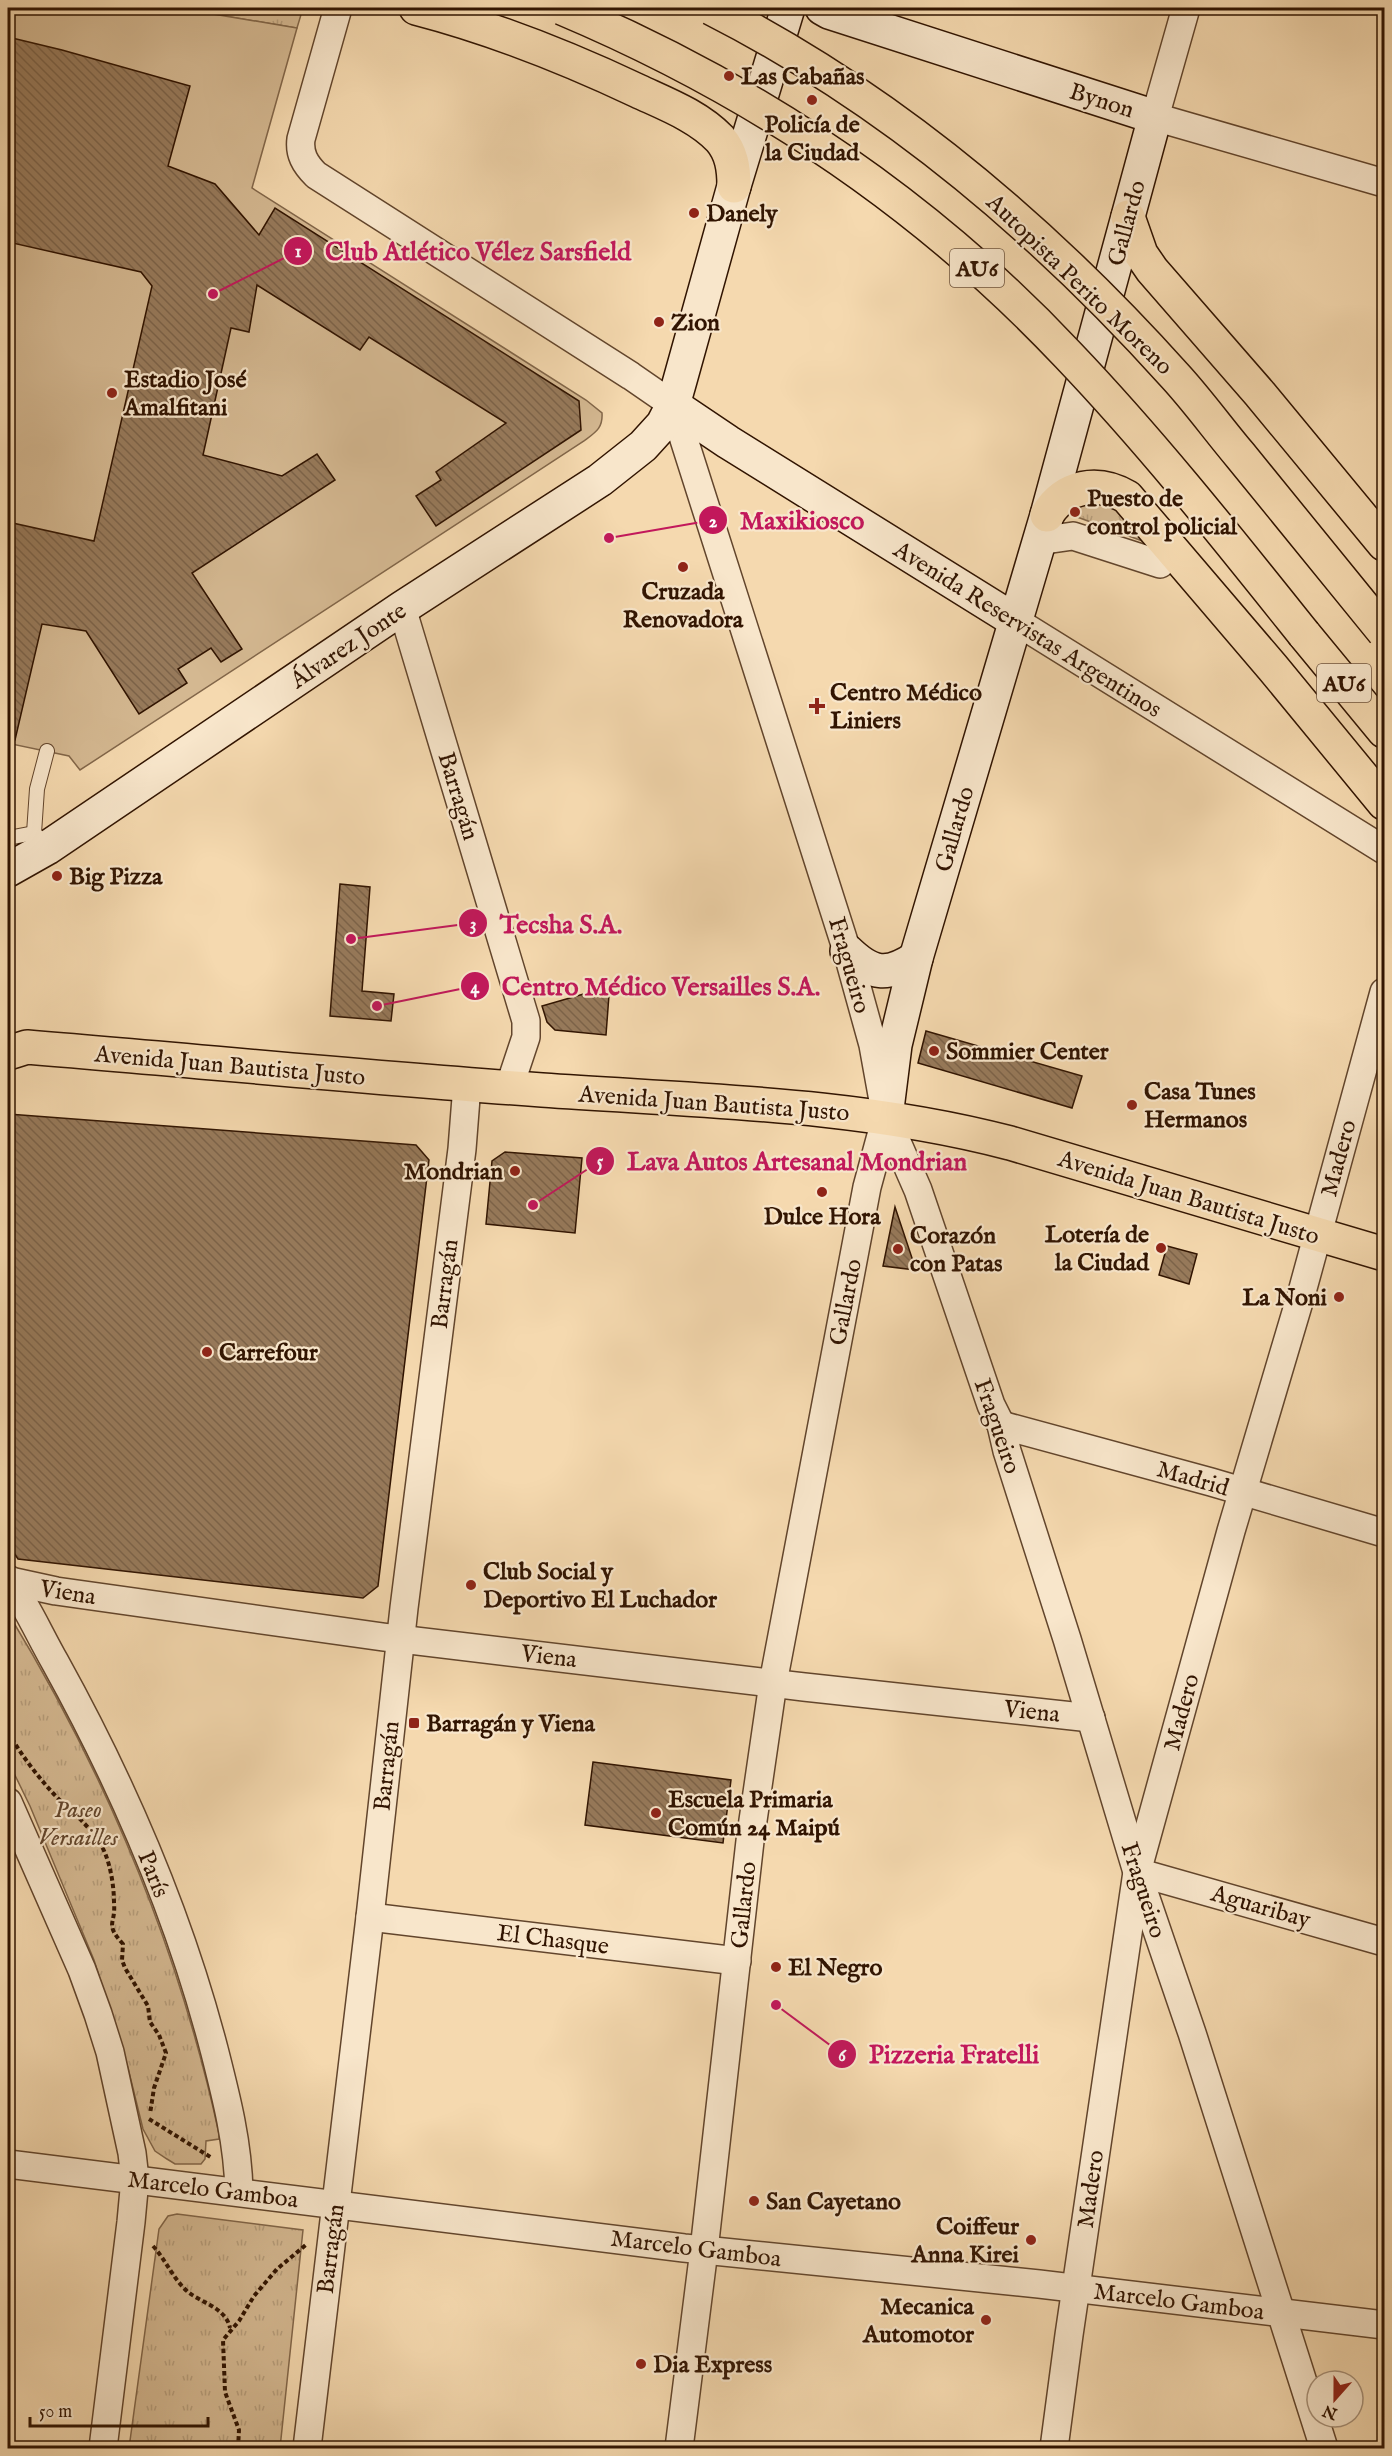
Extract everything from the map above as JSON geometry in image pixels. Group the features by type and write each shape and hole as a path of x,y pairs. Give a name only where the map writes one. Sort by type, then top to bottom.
{"main road":[{"path":"416,8 523,41 584,65 689,115 725,147 734,168 734,186"},
{"name":"AU6","path":"562,8 669,56 775,115 855,169 917,217 1002,290 1068,354 1192,494 1384,731"},
{"name":"Autopista Perito Moreno","path":"711,8 806,61 886,113 1028,226 1095,291 1176,377 1384,632"},
{"path":"1128,217 1141,254 1152,270 1260,394 1384,544"},
{"path":"1042,528 1056,502 1068,493 1088,486 1113,490 1135,506 1384,803"},
{"name":"Avenida Juan Bautista Justo","path":"14,1045 467,1085 769,1106 886,1117 954,1129 1010,1143 1384,1254"}],"street":[{"path":"338,8 299,147 307,165 316,175 673,405 702,309 734,186 788,8"},
{"name":"Bynon","path":"822,8 1155,117 1384,183"},
{"name":"Gallardo","path":"679,2448 704,2250 750,1841 773,1683 867,1187 886,1117 895,1045 916,958 1042,528 1186,8"},
{"name":"Álvarez Jonte","path":"8,870 40,840 600,480 631,456 663,424 673,405"},
{"name":"Avenida Reservistas Argentinos","path":"673,405 728,442 1384,850"},
{"name":"Fragueiro","path":"673,405 847,951 873,1045 886,1117 918,1190 991,1405 1001,1425 1007,1451 1137,1872 1324,2448"},
{"path":"1042,528 1160,564"},
{"name":"Barragán","path":"402,608 526,1021 526,1037 509,1088"},
{"path":"847,951 861,964 880,971 900,969 916,958"},
{"name":"Madero","path":"1054,2448 1137,1872 1242,1491 1317,1235 1384,992"},
{"name":"Barragán","path":"307,2448 370,1917 400,1638 462,1149 467,1085"},
{"name":"Madrid","path":"1001,1425 1242,1491 1384,1533"},
{"name":"Viena","path":"9,1580 109,1599 400,1638 773,1683 1091,1718"},
{"name":"París","path":"9,1580 75,1697 125,1802 165,1899 200,1997 236,2142 239,2179"},
{"path":"8,1802 82,1970 94,2003 110,2052 132,2152 135,2179 131,2222 103,2448"},
{"name":"Aguaribay","path":"1137,1872 1384,1942"},
{"name":"El Chasque","path":"370,1917 737,1960"},
{"name":"Marcelo Gamboa","path":"8,2164 135,2179 239,2179 335,2203 704,2250 1076,2289 1384,2325"}],"lane":[{"path":"8,838 40,840 37,789 46,751"}],"path":[{"path":"8,1732 46,1785 91,1831 105,1855 112,1876 115,1903 111,1923 113,1934 123,1944 122,1960 125,1968 148,2006 150,2022 159,2035 166,2053 154,2088 149,2119 132,2152"},
{"path":"149,2119 215,2160 239,2179"},
{"path":"131,2222 187,2291 221,2312 229,2322 230,2329"},
{"path":"238,2448 239,2430 228,2403 224,2377 223,2340 239,2321 254,2296 278,2269 302,2248"}],"green space":[{"path":"8,8 177,8 297,28 252,188 586,400 602,413 598,429 584,441 80,770 69,756 12,744 8,750"},
{"path":"177,8 303,8 297,28"},
{"path":"1108,501 1156,546 1069,514 1072,507"},
{"name":"Paseo Versailles","path":"8,1613 77,1736 135,1864 160,1930 183,1997 219,2134 219,2139 206,2141 205,2159 201,2164 175,2164 155,2151 143,2129 128,2068 94,1960 30,1806 8,1761"},
{"path":"177,2214 303,2230 280,2448 129,2448 159,2229 168,2216"}],"building":[{"name":"Estadio José Amalfitani","path":"8,37 190,86 168,166 215,184 259,235 275,208 579,401 581,430 436,526 416,496 441,480 436,472 506,423 369,337 360,350 257,285 249,332 231,328 203,455 282,476 317,454 335,480 192,573 242,649 221,662 211,648 178,669 187,683 139,714 86,631 42,624 15,740 8,739 8,522 94,541 152,286 141,272 8,242"},
{"path":"340,884 370,887 362,991 394,994 391,1021 330,1016"},
{"path":"587,993 609,995 606,1035 555,1030 547,1022 542,1006"},
{"path":"926,1031 1082,1076 1072,1108 918,1063"},
{"name":"Carrefour","path":"8,1114 416,1145 429,1160 378,1586 363,1598 18,1559 8,1544"},
{"path":"505,1152 582,1158 575,1233 486,1224 492,1161"},
{"name":"Corazón con Patas","path":"895,1207 916,1270 883,1266"},
{"path":"1167,1246 1197,1254 1189,1284 1159,1275"},
{"name":"Escuela Primaria Común 24 Maipú","path":"593,1762 731,1780 723,1843 585,1825"}],"place":[{"name":"Las Cabañas","path":"729,76"},
{"name":"Policía de la Ciudad","path":"812,100"},
{"name":"Danely","path":"694,213"},
{"name":"Club Atlético Vélez Sarsfield","path":"213,294"},
{"name":"Zion","path":"659,322"},
{"name":"Estadio José Amalfitani","path":"112,393"},
{"name":"Puesto de control policial","path":"1075,512"},
{"name":"Maxikiosco","path":"609,538"},
{"name":"Cruzada Renovadora","path":"683,567"},
{"name":"Centro Médico Liniers","path":"817,706"},
{"name":"Big Pizza","path":"57,876"},
{"name":"Tecsha S.A.","path":"351,939"},
{"name":"Centro Médico Versailles S.A.","path":"377,1006"},
{"name":"Sommier Center","path":"934,1051"},
{"name":"Casa Tunes Hermanos","path":"1132,1105"},
{"name":"Mondrian","path":"515,1171"},
{"name":"Dulce Hora","path":"822,1192"},
{"name":"Lava Autos Artesanal Mondrian","path":"533,1205"},
{"name":"Lotería de la Ciudad","path":"1161,1248"},
{"name":"Corazón con Patas","path":"898,1249"},
{"name":"La Noni","path":"1339,1297"},
{"name":"Carrefour","path":"207,1352"},
{"name":"Club Social y Deportivo El Luchador","path":"471,1585"},
{"name":"Barragán y Viena","path":"414,1723"},
{"name":"Escuela Primaria Común 24 Maipú","path":"656,1813"},
{"name":"El Negro","path":"776,1967"},
{"name":"Pizzeria Fratelli","path":"776,2005"},
{"name":"San Cayetano","path":"754,2201"},
{"name":"Coiffeur Anna Kirei","path":"1031,2240"},
{"name":"Mecanica Automotor","path":"986,2320"},
{"name":"Dia Express","path":"641,2364"}]}
